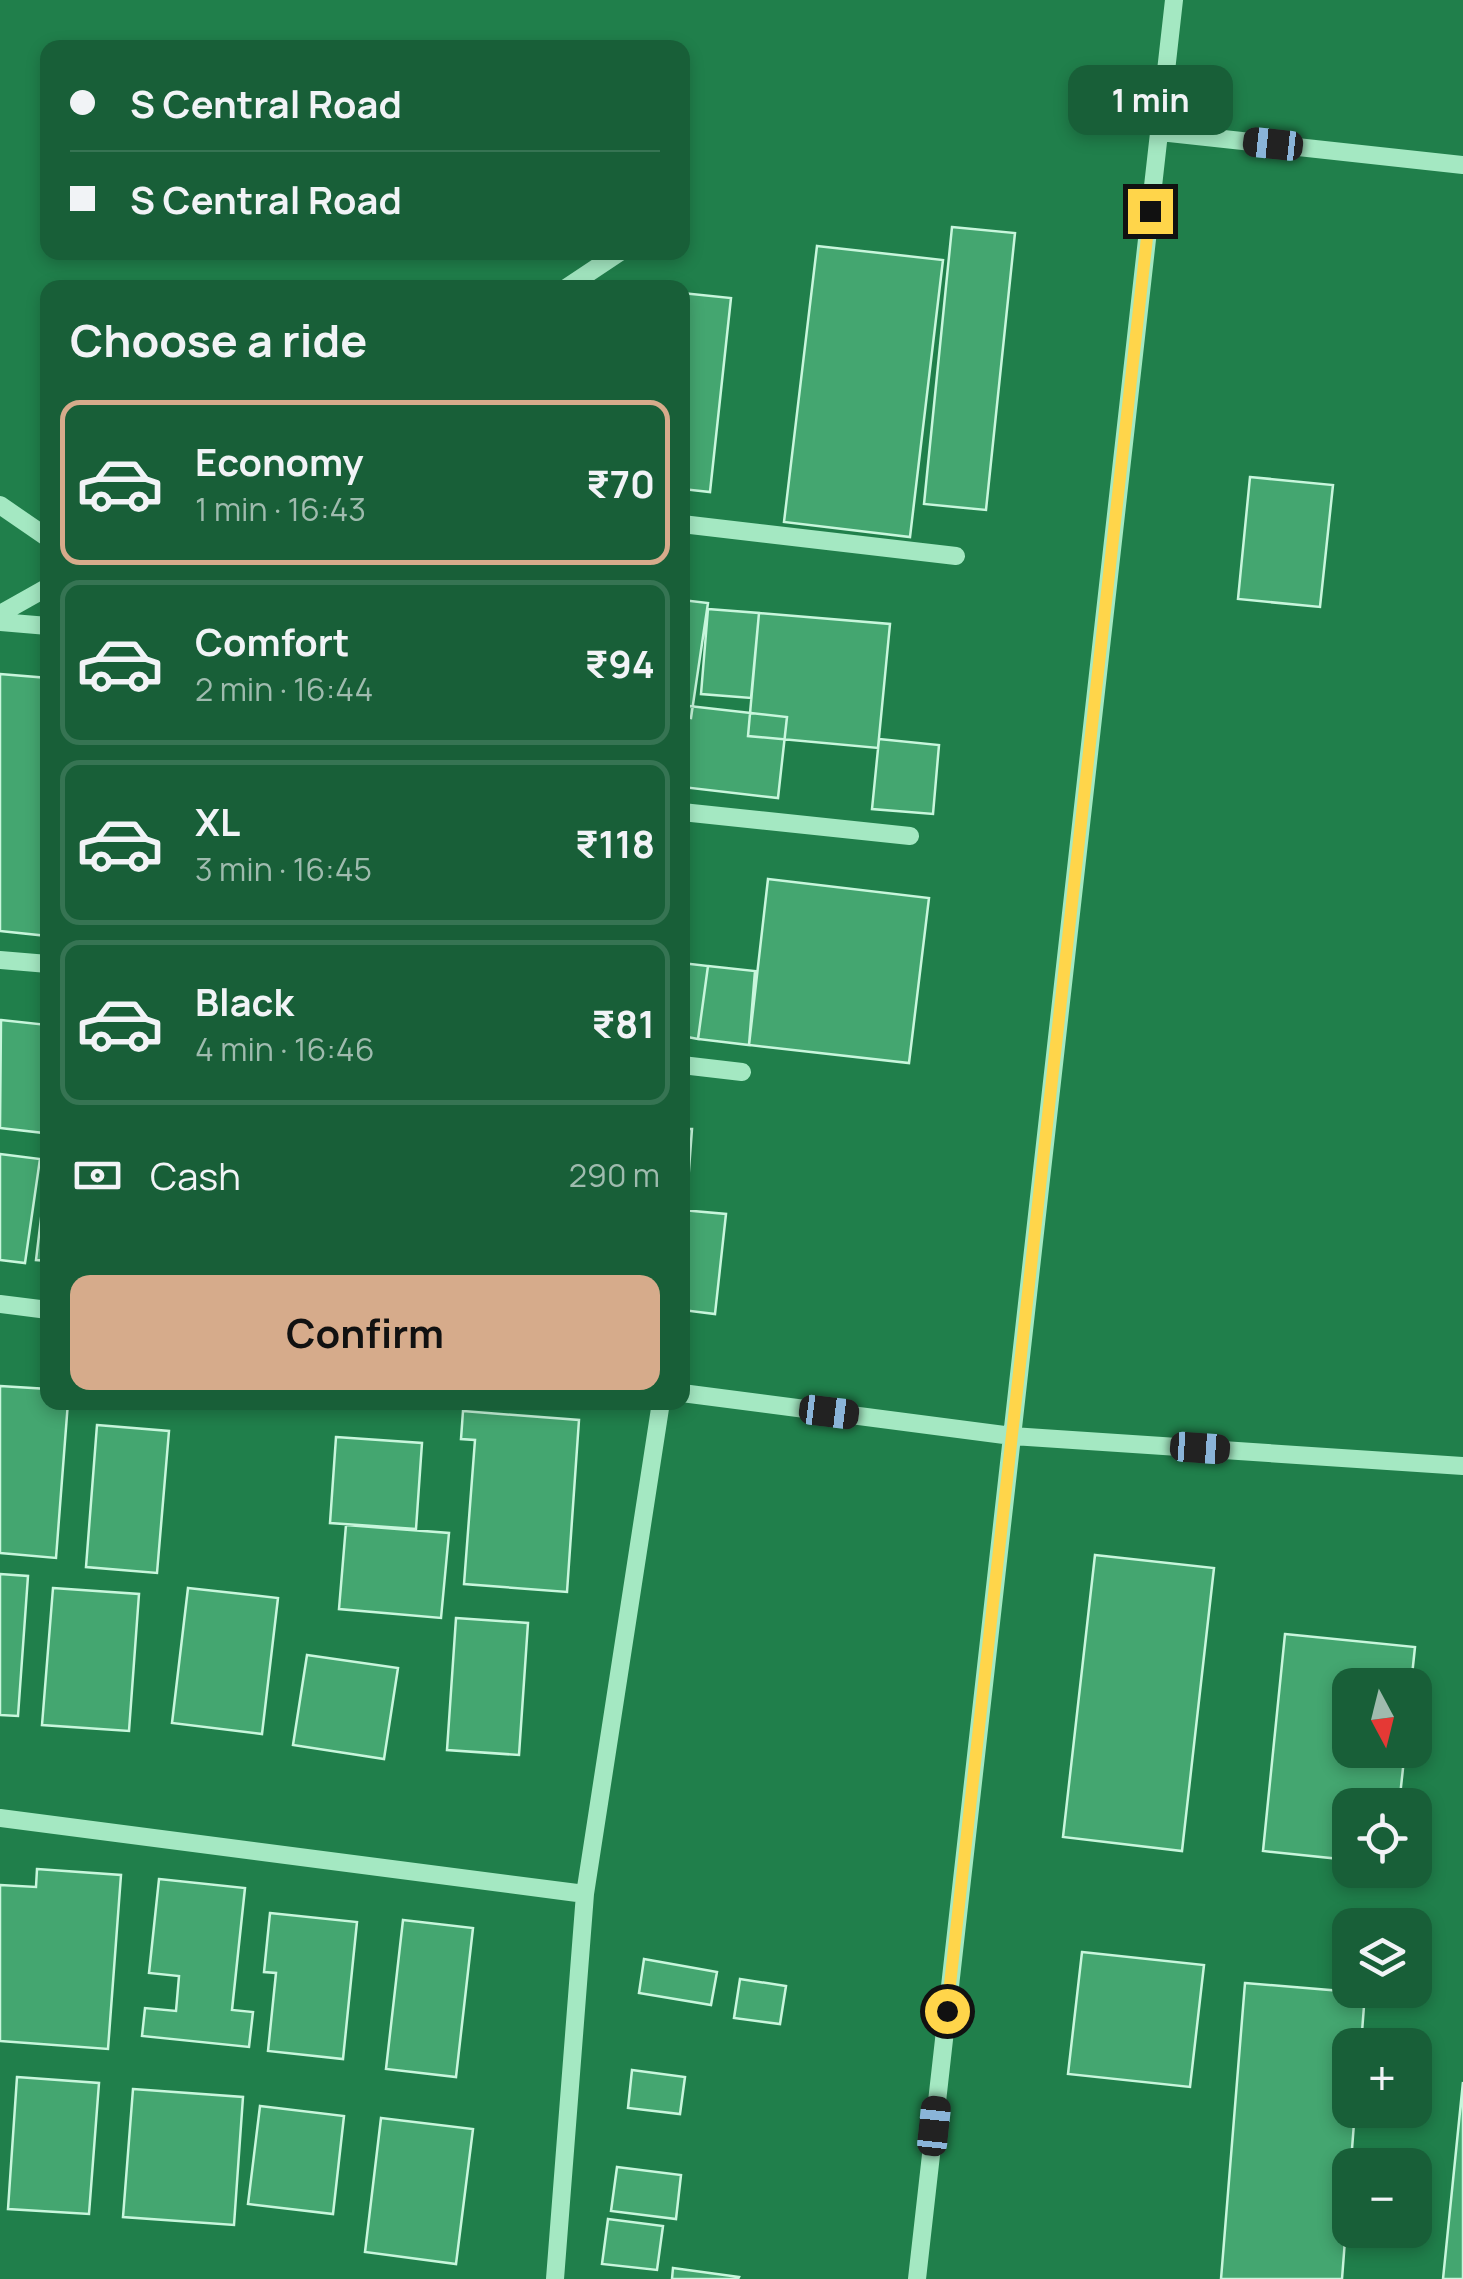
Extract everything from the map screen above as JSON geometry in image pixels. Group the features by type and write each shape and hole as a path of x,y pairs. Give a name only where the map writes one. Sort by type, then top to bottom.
{"street":[{"path":"917,2279 1174,0"},
{"path":"1160,132 1463,164"},
{"path":"578,280 608,260"},
{"path":"0,505 40,532"},
{"path":"690,525 956,556"},
{"path":"0,614 40,592"},
{"path":"0,622 40,625"},
{"path":"690,813 910,836"},
{"path":"0,960 40,963"},
{"path":"690,1066 742,1072"},
{"path":"0,1304 40,1309"},
{"path":"690,1394 1012,1436 1463,1466"},
{"path":"555,2279 585,1894 660,1410"},
{"path":"0,1818 585,1894"}],"building":[{"path":"952,227 1015,233 986,510 924,504"},
{"path":"817,246 943,260 910,537 784,522"},
{"path":"690,294 731,298 710,492 690,490"},
{"path":"1250,477 1333,485 1320,607 1238,599"},
{"path":"690,601 708,603 690,718"},
{"path":"708,609 759,613 751,698 701,694"},
{"path":"759,613 890,624 878,748 748,736"},
{"path":"0,674 40,677 40,935 0,931"},
{"path":"690,706 787,717 778,798 690,788"},
{"path":"879,739 939,745 933,814 872,809"},
{"path":"768,879 929,898 909,1063 749,1045"},
{"path":"690,964 708,966 698,1039 690,1038"},
{"path":"708,966 755,971 749,1045 698,1039"},
{"path":"1,1020 40,1024 40,1133 0,1128"},
{"path":"0,1154 40,1159 25,1263 0,1260"},
{"path":"690,1211 726,1214 715,1314 690,1311"},
{"path":"40,1227 40,1260 36,1260"},
{"path":"0,1386 40,1388 40,1410 67,1410 56,1558 0,1553"},
{"path":"463,1411 579,1420 567,1592 464,1584 475,1440 461,1439"},
{"path":"97,1425 169,1431 157,1573 86,1567"},
{"path":"336,1437 422,1443 416,1529 330,1523"},
{"path":"346,1525 449,1533 441,1618 339,1609"},
{"path":"1095,1555 1214,1568 1182,1851 1063,1837"},
{"path":"0,1574 28,1576 18,1716 0,1715"},
{"path":"53,1588 139,1594 129,1731 42,1725"},
{"path":"188,1588 278,1598 262,1734 172,1723"},
{"path":"456,1618 528,1623 519,1755 447,1750"},
{"path":"1285,1634 1415,1647 1413,1668 1332,1668 1332,1768 1403,1768 1401,1788 1332,1788 1332,1858 1263,1851"},
{"path":"307,1655 398,1668 384,1759 293,1745"},
{"path":"37,1869 121,1875 108,2049 0,2041 0,1885 36,1887"},
{"path":"159,1879 245,1888 232,2010 253,2012 249,2047 142,2036 145,2008 176,2011 179,1976 149,1973"},
{"path":"270,1913 357,1922 343,2059 268,2051 276,1973 264,1972"},
{"path":"403,1920 473,1928 456,2077 386,2069"},
{"path":"1082,1952 1204,1965 1190,2087 1068,2074"},
{"path":"644,1959 717,1972 711,2005 639,1993"},
{"path":"740,1979 786,1986 780,2024 734,2018"},
{"path":"1245,1983 1332,1990 1332,2008 1364,2008 1362,2028 1332,2028 1332,2128 1354,2128 1352,2148 1332,2148 1332,2248 1344,2248 1342,2279 1221,2279"},
{"path":"632,2070 685,2077 680,2114 628,2108"},
{"path":"17,2077 99,2083 89,2214 8,2209"},
{"path":"1463,2082 1463,2279 1443,2279"},
{"path":"133,2089 243,2097 234,2225 123,2217"},
{"path":"260,2106 344,2116 333,2214 248,2204"},
{"path":"381,2118 473,2129 456,2264 365,2252"},
{"path":"617,2167 681,2175 676,2219 611,2211"},
{"path":"608,2219 663,2226 657,2270 602,2264"},
{"path":"673,2268 739,2277 672,2279"}],"route":[{"path":"947,2011 1150,211"}]}
